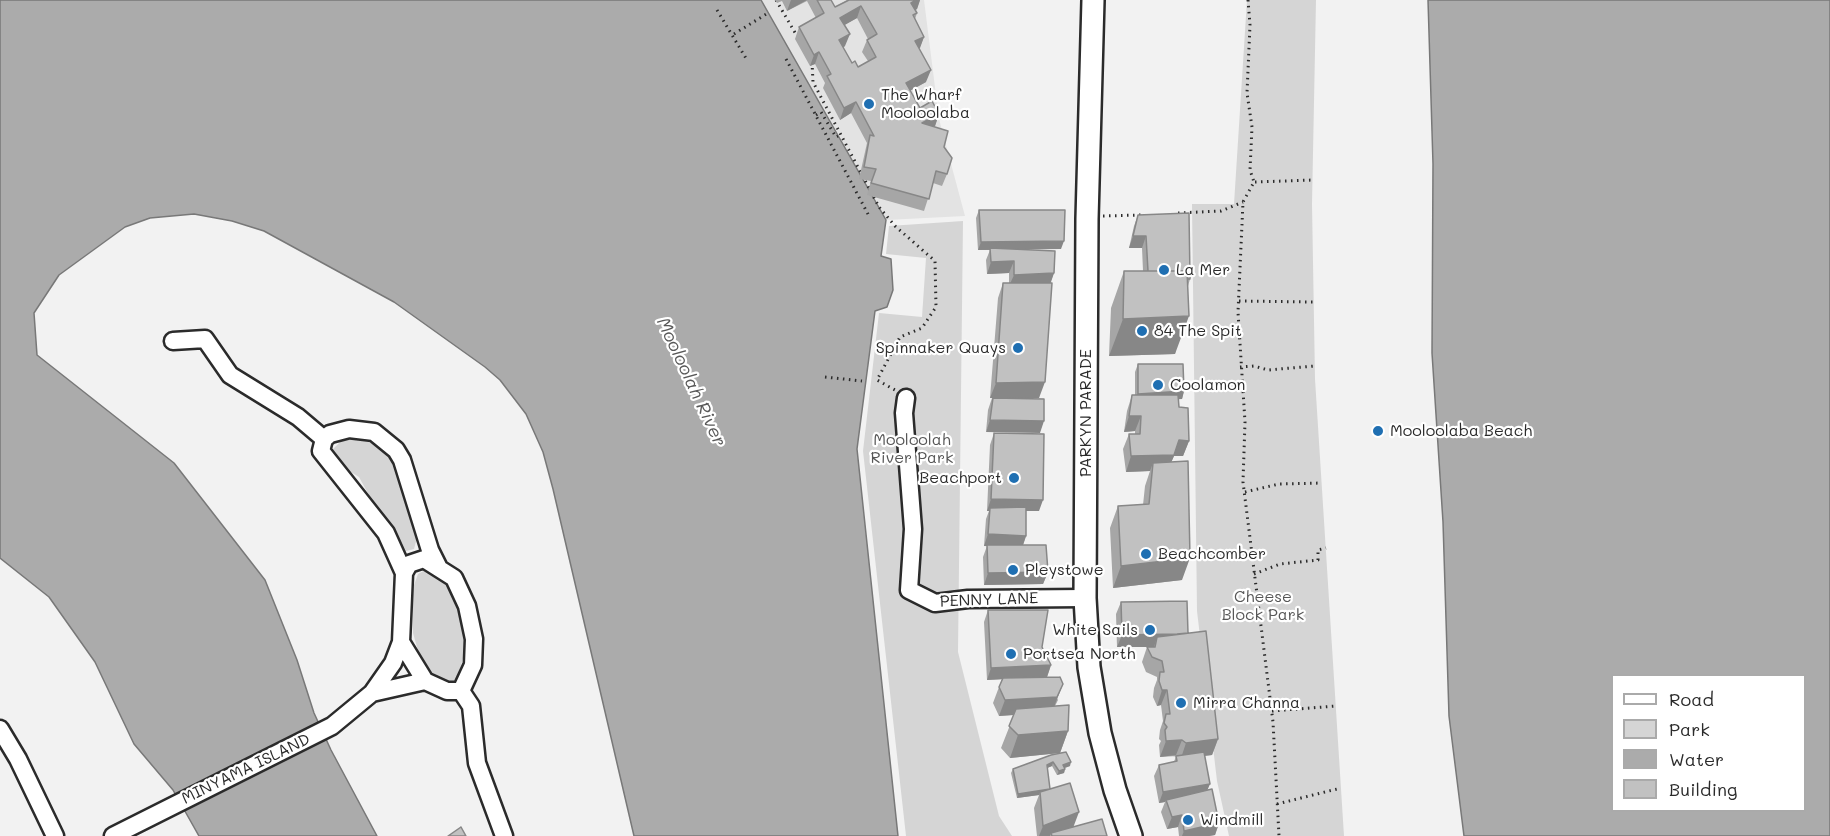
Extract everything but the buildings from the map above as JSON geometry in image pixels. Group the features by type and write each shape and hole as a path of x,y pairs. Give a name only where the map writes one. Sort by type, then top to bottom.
{"street":[{"name":"PARKYN PARADE","path":"1093,0 1087,219 1085,598 1089,667 1100,733 1128,831"},
{"path":"173,340 205,339 230,375 298,417 324,440 330,435 349,429 374,432 396,450 402,460 430,550 438,566"},
{"name":"PENNY LANE","path":"906,399 904,413 913,530 909,590 935,603 968,599 1085,598"},
{"name":"MINYAMA ISLAND","path":"113,836 332,726 372,693 393,663 401,642 404,573 386,533 321,451 324,440"},
{"path":"404,573 414,560 424,559 454,578 466,606 474,639 473,665 461,691"},
{"path":"401,642 425,681 447,691 461,691"},
{"name":"MINYAMA ISLAND","path":"372,693 425,681"},
{"path":"461,691 471,706 477,763 504,836"},
{"path":"0,729 18,759 55,836"}],"path":[{"path":"776,0 801,42"},
{"path":"1248,0 1250,24 1247,93 1252,127 1250,170 1254,182 1243,202 1239,301 1240,367 1245,422 1245,492 1272,711 1279,836"},
{"path":"717,10 747,60"},
{"path":"733,34 768,13"},
{"path":"812,58 813,82 879,207 895,226 935,261 936,307 922,328 900,337 877,381 906,399"},
{"path":"786,59 869,216"},
{"path":"816,115 821,112 836,137 838,136"},
{"path":"1254,182 1313,180"},
{"path":"1169,214 1221,211 1243,202"},
{"path":"1087,219 1106,215 1148,215"},
{"path":"1239,301 1314,302"},
{"path":"1240,367 1254,366 1268,370 1315,366"},
{"path":"825,377 862,381"},
{"path":"1245,492 1279,484 1322,483"},
{"path":"1254,574 1280,564 1318,560 1318,550 1326,548"},
{"path":"1272,711 1336,706"},
{"path":"1277,804 1341,788"}],"shaded area":[{"name":"The Wharf Mooloolaba","path":"761,0 924,0 939,119 965,216 886,220"}],"green space":[{"name":"Cheese Block Park","path":"1247,0 1316,0 1312,204 1315,379 1344,836 1229,836 1217,781 1197,611 1192,204 1234,204"},
{"name":"Mooloolah River Park","path":"963,221 958,652 999,816 1012,836 906,836 863,451 879,313 922,317 926,258 886,254 889,226"},
{"path":"365,436 394,460 417,538 414,549 402,552 395,542 392,524 382,519 359,477 338,464 332,450 345,437"},
{"path":"427,569 441,575 452,592 460,614 466,648 458,676 453,682 444,684 428,673 421,661 413,633 413,588 418,574"}],"water":[{"name":"Mooloolah River","path":"0,0 761,0 886,220 881,256 891,259 893,290 887,307 875,311 857,449 898,836 634,836 553,489 543,452 526,414 500,380 485,367 394,302 264,231 232,221 194,214 150,218 125,227 59,275 34,313 37,355 174,463 265,580 297,660 314,713 377,836 199,836 173,790 134,744 95,662 49,597 0,558"},
{"path":"1428,0 1830,0 1830,836 1464,836 1449,716 1443,522 1432,353 1433,164"}],"place":[{"name":"The Wharf Mooloolaba","path":"869,104"},
{"name":"La Mer","path":"1164,270"},
{"name":"84 The Spit","path":"1142,331"},
{"name":"Spinnaker Quays","path":"1018,348"},
{"name":"Coolamon","path":"1158,385"},
{"name":"Mooloolaba Beach","path":"1378,431"},
{"name":"Beachport","path":"1014,478"},
{"name":"Beachcomber","path":"1146,554"},
{"name":"Pleystowe","path":"1013,570"},
{"name":"White Sails","path":"1150,630"},
{"name":"Portsea North","path":"1011,654"},
{"name":"Mirra Channa","path":"1181,703"},
{"name":"Windmill","path":"1188,820"}]}
